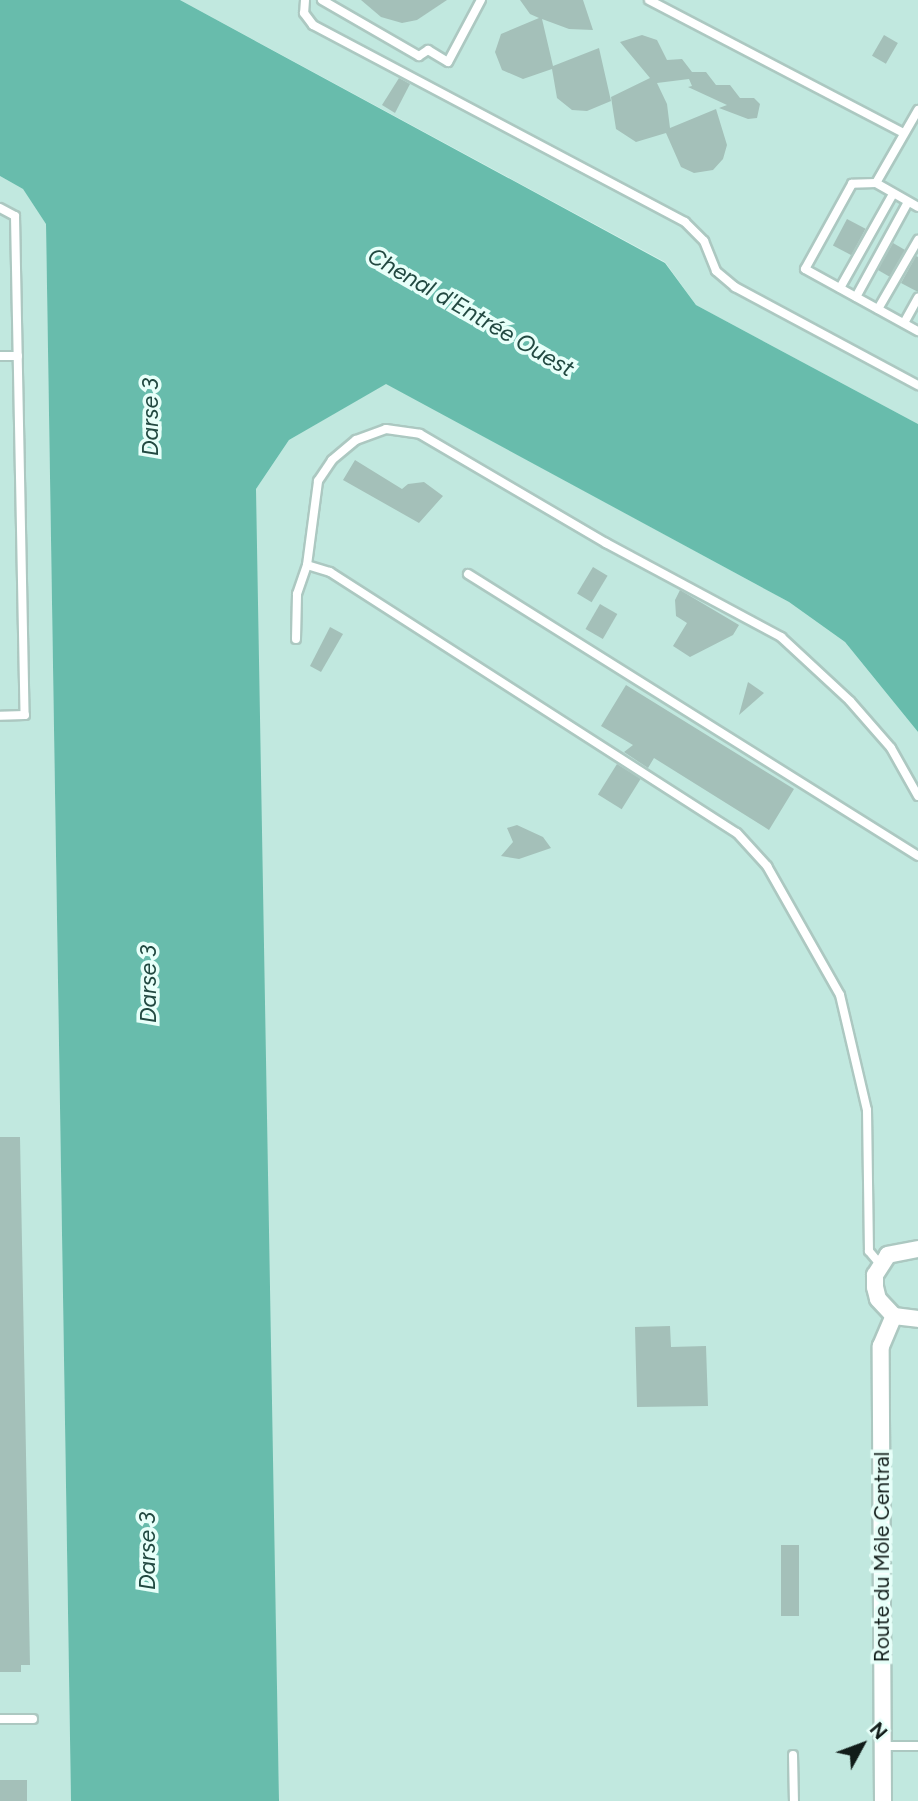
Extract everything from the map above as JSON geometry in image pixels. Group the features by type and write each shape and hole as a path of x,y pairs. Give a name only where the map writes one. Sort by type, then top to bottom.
{"street":[{"path":"918,1249 898,1250 880,1264 875,1275 878,1299 894,1316 918,1319"},
{"name":"Route du Môle Central","path":"883,1801 881,1346 894,1316"}],"lane":[{"path":"305,0 304,13 313,25 685,222 704,241 716,271 735,287 918,385"},
{"path":"322,0 419,56 428,50 448,62 481,0"},
{"path":"649,0 903,133"},
{"path":"876,183 918,110"},
{"path":"918,207 876,183 852,184 805,269 918,331"},
{"path":"840,288 893,194"},
{"path":"856,296 908,202"},
{"path":"0,208 15,216 25,715 0,716"},
{"path":"878,309 918,240"},
{"path":"904,323 918,298"},
{"path":"0,356 18,356"},
{"path":"296,639 297,594 307,565 318,481 332,460 356,440 386,429 420,434 606,543 781,637 850,701 891,748 918,796"},
{"path":"307,565 330,572 737,833 767,866 840,995 856,1051 867,1110 869,1251 880,1264"},
{"path":"468,574 918,856"},
{"path":"0,1719 33,1718"},
{"path":"883,1746 918,1746"},
{"path":"793,1755 794,1801"}],"shaded area":[{"path":"180,0 918,0 918,424 696,305 665,262"},
{"path":"0,176 23,189 46,223 71,1801 0,1801"},
{"path":"386,383 789,602 845,642 918,732 918,1801 279,1801 253,511 256,489 289,440"}],"water":[{"path":"0,0 180,0 665,263 696,305 918,424 918,732 845,642 789,602 386,384 289,440 256,489 279,1801 71,1801 46,224 23,189 0,176"}],"building":[{"path":"361,0 447,0 417,20 402,23 381,17"},
{"path":"520,0 583,0 593,30 569,29 542,19 553,66 599,48 611,101 587,111 572,110 557,98 552,69 523,79 502,70 495,52 501,34 539,18 530,14"},
{"path":"642,35 657,40 667,60 682,59 692,72 706,72 716,85 730,85 740,98 754,98 760,104 757,118 748,119 719,108 727,105 688,87 692,86 689,79 657,83 667,104 670,128 716,109 727,145 723,159 713,170 694,173 681,167 666,133 636,142 616,129 611,97 650,78 620,42"},
{"path":"884,35 898,43 886,64 872,56"},
{"path":"399,78 410,84 395,113 382,105"},
{"path":"847,219 866,229 851,255 833,245"},
{"path":"893,243 905,250 890,277 878,270"},
{"path":"916,256 918,257 918,292 901,283"},
{"path":"355,460 402,489 408,484 424,482 443,496 419,523 343,480"},
{"path":"593,567 608,576 592,602 577,594"},
{"path":"680,590 739,625 733,635 690,657 673,646 687,623 676,616 675,600"},
{"path":"600,604 617,614 603,639 586,629"},
{"path":"330,627 343,634 321,672 310,666"},
{"path":"748,682 764,693 739,715"},
{"path":"626,685 794,789 769,830 654,758 648,768 624,752 633,745 601,726"},
{"path":"617,764 641,779 622,809 598,795"},
{"path":"517,825 543,837 551,848 519,859 501,856 513,842 507,828"},
{"path":"0,1137 20,1137 30,1665 21,1665 21,1672 0,1672"},
{"path":"670,1326 671,1347 706,1346 708,1406 637,1407 635,1327"},
{"path":"781,1545 799,1545 799,1616 781,1616"},
{"path":"0,1780 27,1780 27,1801 0,1801"}],"water label":[{"name":"Chenal d'Entrée Ouest","path":"471,312"},
{"name":"Darse 3","path":"150,417"},
{"name":"Darse 3","path":"148,984"},
{"name":"Darse 3","path":"147,1551"}]}
